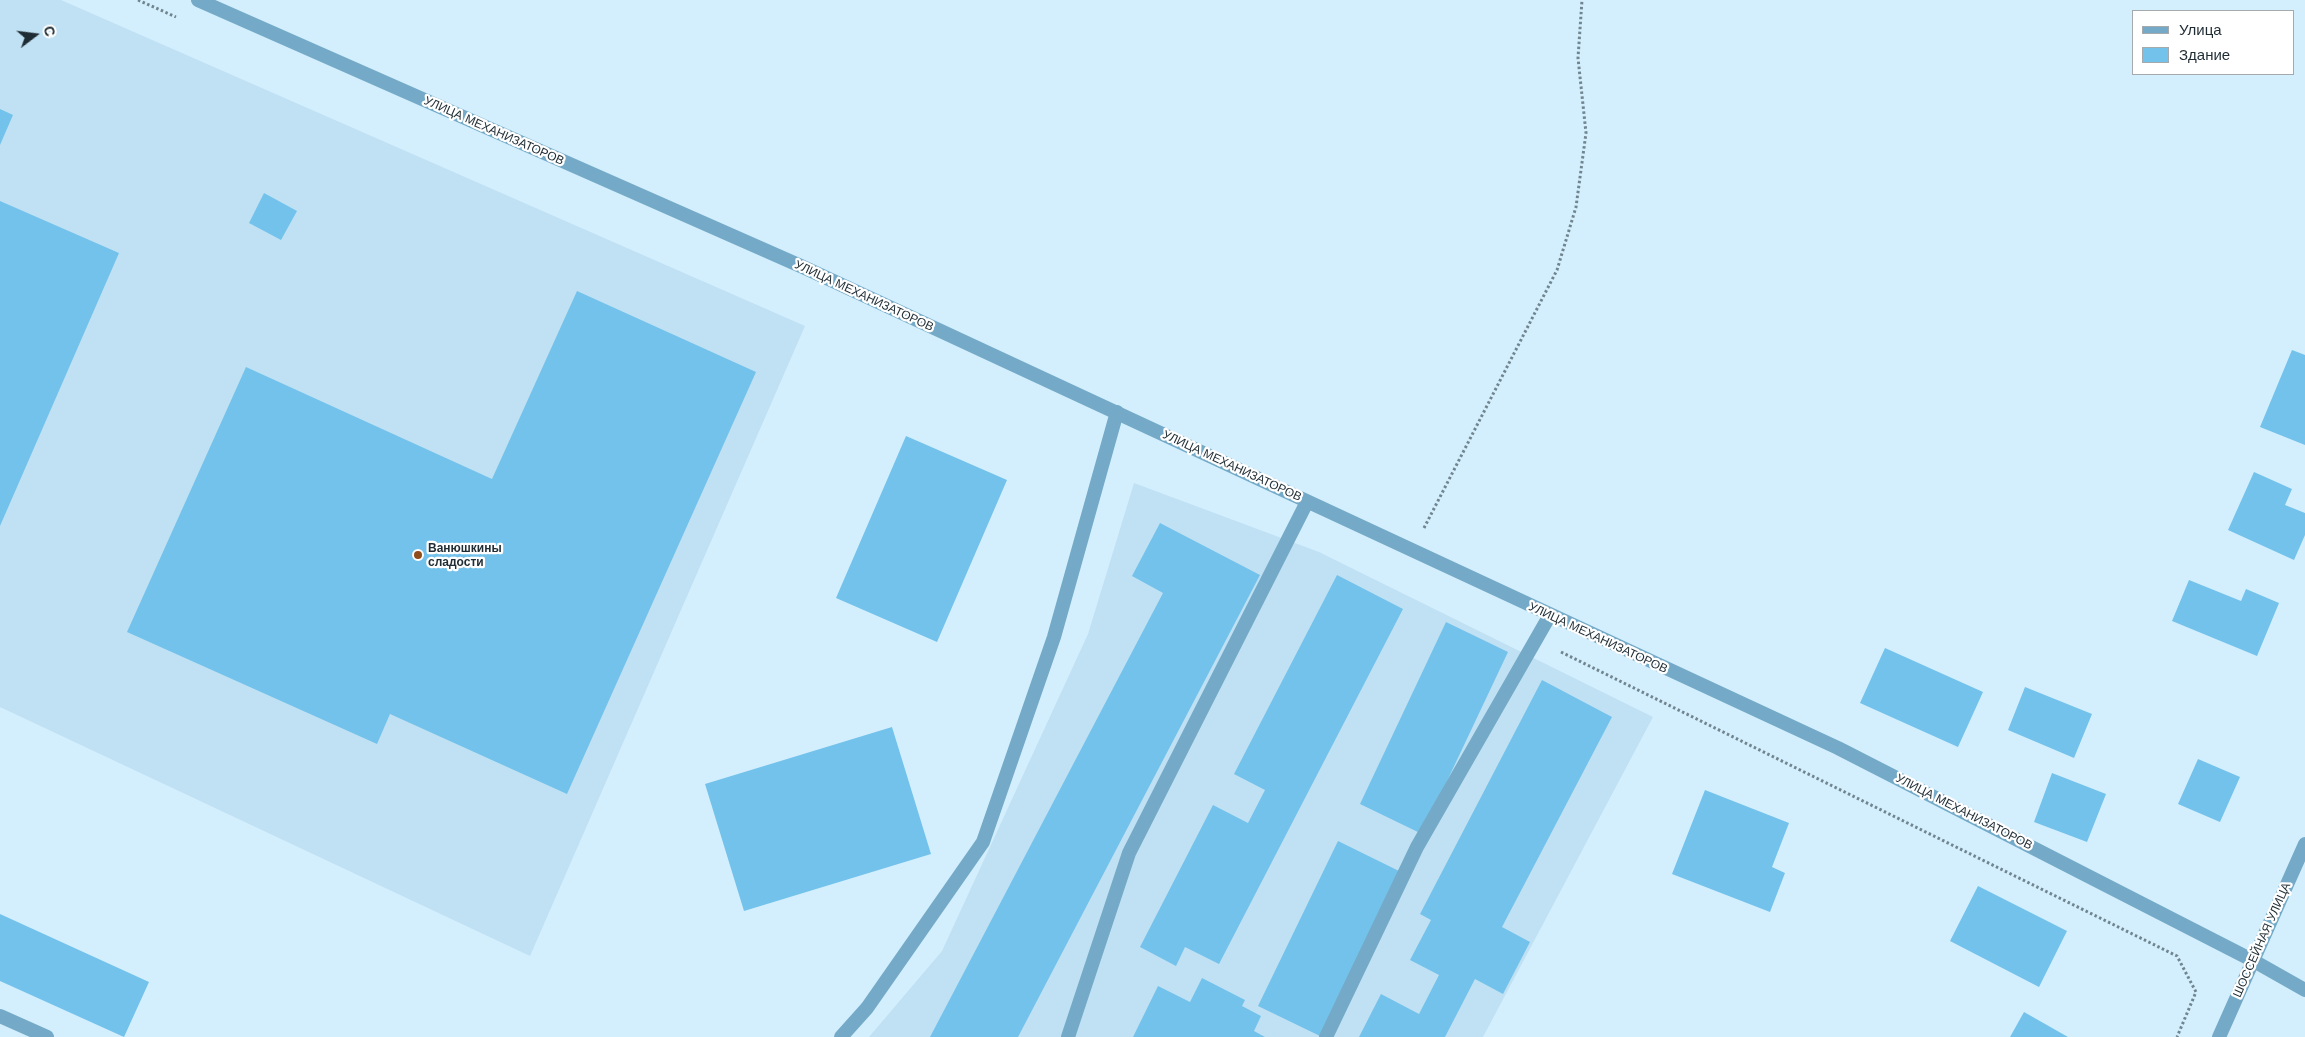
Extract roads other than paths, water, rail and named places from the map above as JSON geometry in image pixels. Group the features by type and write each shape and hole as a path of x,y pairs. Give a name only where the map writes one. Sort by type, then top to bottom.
{"street":[{"name":"УЛИЦА МЕХАНИЗАТОРОВ","path":"198,0 803,267 1117,412 1412,552 1838,748 2252,960 2305,990"},
{"path":"840,1037 867,1008 983,842 1054,636 1117,412"},
{"path":"1068,1037 1129,853 1307,502"},
{"path":"1326,1037 1417,847 1550,615"},
{"name":"ШОССЕЙНАЯ УЛИЦА","path":"2219,1037 2305,844"},
{"path":"0,1016 47,1037"}],"place":[{"name":"Ванюшкины сладости","path":"418,555"}]}
